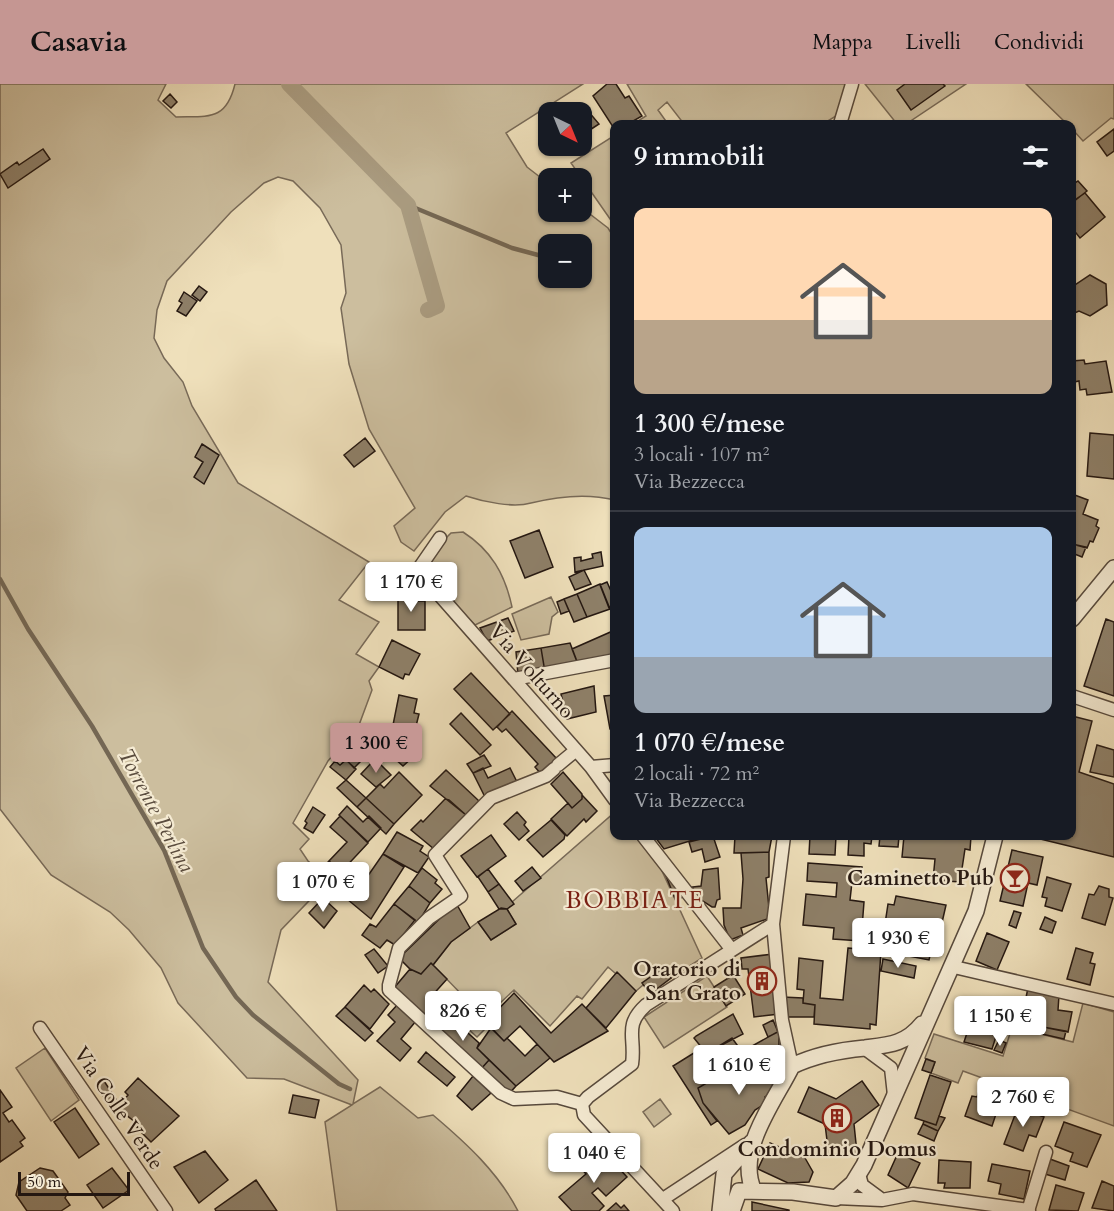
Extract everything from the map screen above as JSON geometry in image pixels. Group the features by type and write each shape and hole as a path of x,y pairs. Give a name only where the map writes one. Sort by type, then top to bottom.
{"street":[{"path":"841,120 852,84"},
{"name":"Via Volturno","path":"440,538 420,567 421,574 591,767 610,793"},
{"path":"1076,614 1114,568"},
{"path":"514,679 610,661"},
{"path":"1076,697 1114,710"},
{"path":"575,751 546,776 491,798 435,855 461,896 429,918 399,948 388,985 389,990 501,1093 514,1099 557,1097 582,1104"},
{"path":"591,767 610,765"},
{"path":"646,840 732,950"},
{"path":"784,840 773,924 782,1020 792,1066"},
{"path":"836,1198 853,1183 859,1174 931,1012 954,967 976,911 994,840"},
{"path":"582,1104 632,1064 634,1050 630,1028 635,1015 646,1005 773,924"},
{"path":"954,967 1114,1004"},
{"path":"732,1211 746,1191 747,1165 756,1137 792,1066 803,1061 903,1042 931,1012"},
{"name":"Via Colle Verde","path":"40,1028 166,1211"},
{"path":"864,1048 891,1068 894,1095"},
{"path":"582,1104 584,1114 673,1211"},
{"path":"663,1199 756,1137"},
{"path":"720,1211 724,1174 756,1137"},
{"path":"746,1191 836,1198 883,1205 913,1194 1028,1210 1046,1152"},
{"path":"859,1174 862,1185 883,1205"}],"shaded area":[{"path":"0,84 166,84 158,100 176,117 214,114 227,105 235,84 583,84 555,102 538,102 538,113 506,133 527,167 538,176 538,222 592,222 592,216 610,231 610,499 573,496 507,505 466,496 445,512 414,551 401,542 394,526 415,508 369,429 349,364 341,308 346,293 341,245 320,208 293,181 278,177 264,183 231,212 167,281 157,310 154,338 164,358 183,382 192,406 238,483 369,562 339,600 379,622 356,654 379,667 369,681 372,690 359,725 328,761 293,823 309,839 300,849 308,861 330,879 281,930 268,982 358,1080 353,1104 380,1087 418,1118 433,1115 469,1147 491,1171 518,1211 337,1211 325,1122 352,1105 284,1079 247,1078 178,1003 161,968 129,930 110,912 51,875 0,809"},
{"path":"627,84 846,84 836,116 830,120 681,120 667,102 658,110 665,120 640,120 646,116"},
{"path":"865,84 966,84 912,120 894,120"},
{"path":"1026,84 1114,84 1114,119 1111,118 1083,141 1076,133 1076,120 1063,120"},
{"path":"610,138 610,219 592,193 592,168 574,168 571,163 582,156 592,156 592,150"},
{"path":"463,532 489,555 495,564 505,584 512,607 475,625 439,588 430,567 436,548 451,533"},
{"path":"551,597 558,612 552,617 549,634 521,640 512,614"},
{"path":"610,816 610,840 641,840 656,858 702,958 671,978 663,968 636,991 608,967 582,999 577,996 550,1026 514,990 481,1021 487,1027 477,1037 455,1017 469,1002 433,965 451,942 478,922 491,940 516,924 507,909 512,902"},
{"path":"707,976 727,1007 664,1048 644,1017"},
{"path":"1083,1003 1114,1012 1114,1126 963,1071 958,1083 931,1073 935,1062 925,1058 934,1034 1003,1056 1012,1027 1073,1042"},
{"path":"45,1048 79,1100 51,1121 16,1068"},
{"path":"660,1099 671,1114 654,1127 643,1112"}],"building":[{"path":"607,84 616,84 625,98 629,96 642,116 635,120 610,120 610,122 593,96"},
{"path":"905,84 943,84 945,86 911,110 897,90"},
{"path":"170,94 177,102 171,108 163,101"},
{"path":"592,116 599,124 592,129"},
{"path":"1114,129 1114,151 1107,156 1097,142"},
{"path":"43,149 50,159 8,188 0,174 17,162 19,165"},
{"path":"1078,181 1087,191 1076,200 1076,182"},
{"path":"1085,193 1105,217 1080,238 1076,233 1076,199"},
{"path":"1090,275 1106,284 1107,305 1090,316 1079,311 1076,312 1076,284"},
{"path":"199,286 207,292 200,301 192,295"},
{"path":"184,292 197,301 186,316 177,311 182,303 179,301"},
{"path":"1084,360 1085,364 1106,361 1112,392 1087,395 1086,389 1080,390 1079,381 1076,382 1076,361"},
{"path":"1090,433 1114,435 1114,479 1087,476"},
{"path":"365,438 375,451 354,467 344,455"},
{"path":"202,444 219,455 204,484 194,477 203,462 195,457"},
{"path":"1076,496 1088,500 1083,514 1098,520 1096,526 1099,528 1093,542 1090,541 1087,548 1076,545"},
{"path":"539,530 553,567 525,578 510,541"},
{"path":"1076,545 1086,547 1082,557 1076,555"},
{"path":"601,552 603,566 575,572 574,558 581,557 581,561 593,558 592,554"},
{"path":"584,570 591,584 575,590 569,577"},
{"path":"607,582 610,589 609,608 600,585"},
{"path":"600,584 610,609 587,617 577,594"},
{"path":"398,592 411,592 411,601 425,601 425,630 398,630"},
{"path":"577,594 587,617 574,622 564,599"},
{"path":"564,599 569,611 561,614 557,602"},
{"path":"508,618 514,631 487,641 480,628"},
{"path":"1106,619 1114,622 1114,696 1084,686"},
{"path":"610,632 610,657 579,667 572,649"},
{"path":"392,640 420,654 409,675 405,674 403,679 379,667"},
{"path":"570,643 578,664 545,672 541,648"},
{"path":"541,648 545,672 518,675 516,652"},
{"path":"471,673 510,714 493,730 454,689"},
{"path":"594,686 596,712 567,719 561,694"},
{"path":"399,695 417,699 414,713 419,714 415,730 393,725"},
{"path":"610,695 610,729 604,696"},
{"path":"512,711 557,759 541,774 535,767 538,764 506,729 502,732 497,727"},
{"path":"461,713 491,745 480,755 450,724"},
{"path":"1076,717 1092,721 1079,772 1114,784 1114,857 1044,840 1076,840"},
{"path":"366,734 378,746 368,756 357,746"},
{"path":"350,742 365,757 354,768 340,753"},
{"path":"398,744 405,750 394,758 389,752"},
{"path":"1097,745 1114,750 1114,777 1090,772"},
{"path":"405,750 413,757 403,766 394,758"},
{"path":"484,755 491,766 473,773 467,764"},
{"path":"375,759 391,775 376,787 361,774"},
{"path":"346,760 356,769 346,780 330,767 335,761 340,765"},
{"path":"483,768 488,778 510,768 517,782 485,797 473,773"},
{"path":"446,770 479,801 466,815 430,786"},
{"path":"399,772 422,795 394,824 366,798 380,784 384,788"},
{"path":"563,772 582,794 582,799 572,808 551,784"},
{"path":"346,780 366,798 357,807 337,788"},
{"path":"582,795 597,811 586,822 584,819 567,836 551,819 568,803 572,808 582,799"},
{"path":"366,798 394,824 386,834 357,807"},
{"path":"445,799 466,815 434,849 411,830 421,820 423,822"},
{"path":"347,806 363,822 369,816 381,828 368,842 339,815"},
{"path":"313,807 325,815 313,833 304,828 307,823 305,821"},
{"path":"517,812 526,822 524,825 529,831 519,840 504,824"},
{"path":"340,816 368,843 341,872 329,861 347,842 330,827"},
{"path":"551,820 565,835 564,839 543,857 527,840"},
{"path":"397,832 423,846 420,851 429,857 418,873 383,854"},
{"path":"491,835 506,856 477,877 461,856"},
{"path":"657,840 693,840 664,849"},
{"path":"714,840 720,857 705,862 702,849 692,852 689,842"},
{"path":"735,840 771,840 769,852 734,853"},
{"path":"810,840 836,840 835,855 809,854"},
{"path":"849,840 872,840 871,844 864,843 864,856 848,855"},
{"path":"880,840 899,840 898,847 879,846"},
{"path":"904,840 971,840 970,850 965,849 960,882 933,880 935,859 902,857"},
{"path":"1012,850 1043,857 1037,885 1028,883 1023,906 1000,901"},
{"path":"769,852 769,877 766,878 770,918 741,928 743,935 730,940 724,925 723,908 741,908 743,879 741,853"},
{"path":"383,854 404,867 371,919 347,899 365,880"},
{"path":"329,861 338,869 332,875 323,867"},
{"path":"808,863 862,867 861,883 852,882 850,900 864,902 861,941 833,939 834,928 803,925 806,894 836,897 837,883 807,881"},
{"path":"532,867 541,878 523,891 515,881"},
{"path":"422,868 437,880 435,883 442,889 430,903 409,886"},
{"path":"718,868 720,899 717,900 715,907 712,907 701,900 692,887 701,886 703,870"},
{"path":"488,869 499,884 488,892 478,877"},
{"path":"668,875 684,896 676,901 666,876"},
{"path":"1047,877 1071,884 1062,911 1045,906 1047,898 1042,897"},
{"path":"499,884 514,904 507,909 499,909 488,892"},
{"path":"409,886 430,903 418,923 394,904"},
{"path":"1099,886 1109,889 1109,897 1113,898 1105,925 1082,918 1089,894 1094,895"},
{"path":"896,896 946,905 941,927 937,927 929,960 903,955 907,928 885,924 888,904 894,905"},
{"path":"323,898 337,911 324,928 309,913"},
{"path":"456,903 470,928 451,942 433,965 431,963 421,974 410,969 399,958"},
{"path":"394,904 415,920 395,945 387,940 380,948 362,935 370,924 376,927"},
{"path":"501,908 507,909 516,924 491,940 478,922"},
{"path":"1014,911 1021,913 1016,928 1009,925"},
{"path":"1045,917 1056,922 1052,933 1040,929"},
{"path":"987,933 1009,942 997,970 976,961"},
{"path":"848,948 881,951 876,1025 870,1024 870,1029 814,1024 815,1005 803,1003 804,990 797,989 799,958 823,961 820,998 843,1000"},
{"path":"1076,948 1093,953 1090,963 1095,964 1090,985 1067,979"},
{"path":"374,949 388,966 378,973 365,955"},
{"name":"Oratorio di San Grato","path":"773,954 779,1014 754,1017 748,969 742,969 741,958"},
{"path":"883,959 916,966 914,978 881,971"},
{"path":"431,963 447,979 430,998 449,1016 437,1029 394,988 410,969 421,974"},
{"path":"663,968 671,978 650,994 642,983"},
{"path":"617,972 636,991 606,1028 586,1008"},
{"path":"733,975 745,994 726,1006 714,987"},
{"path":"364,985 371,992 374,989 389,1004 370,1029 345,1007"},
{"path":"1028,988 1059,995 1058,1010 1072,1012 1068,1032 1043,1027 1042,1032 996,1020 999,1002 1024,1007"},
{"path":"457,992 467,1002 451,1018 441,1008"},
{"path":"514,993 551,1033 582,1004 608,1031 554,1062 520,1026 504,1041 486,1022"},
{"path":"782,997 803,998 803,1003 815,1005 814,1017 783,1017"},
{"path":"398,1004 416,1021 401,1039 411,1048 400,1061 377,1041 395,1022 388,1015"},
{"path":"345,1007 373,1033 365,1041 336,1016"},
{"path":"733,1014 743,1034 714,1049 719,1056 711,1063 715,1078 698,1088 703,1103 717,1121 711,1125 673,1066 702,1048 694,1038 696,1036"},
{"path":"449,1016 479,1043 477,1048 489,1060 481,1069 437,1029"},
{"path":"773,1020 778,1032 768,1037 763,1025"},
{"path":"976,1020 999,1027 992,1049 964,1042 968,1030 972,1031"},
{"path":"1043,1027 1066,1031 1064,1039 1042,1034"},
{"path":"491,1028 504,1041 507,1038 525,1056 537,1044 550,1058 516,1086 477,1048"},
{"path":"779,1031 779,1053 752,1068 744,1054 747,1052 745,1050"},
{"path":"732,1038 740,1049 736,1051 740,1056 744,1054 752,1068 733,1080 714,1049"},
{"path":"999,1040 1006,1043 1002,1053 994,1050"},
{"path":"426,1052 455,1077 447,1086 418,1062"},
{"path":"719,1056 731,1076 715,1078 711,1063"},
{"path":"926,1059 935,1062 931,1073 922,1070"},
{"path":"489,1060 516,1086 508,1095 481,1069"},
{"path":"760,1063 763,1068 772,1066 778,1072 780,1079 776,1090 765,1097 768,1102 755,1110 745,1125 729,1134 703,1103 698,1088 715,1078 731,1076 733,1080"},
{"path":"930,1075 951,1082 936,1125 915,1118"},
{"path":"473,1076 491,1093 472,1110 457,1096"},
{"path":"138,1078 179,1116 151,1142 137,1128 139,1125 113,1105 122,1102 128,1095 125,1092"},
{"path":"104,1081 118,1102 110,1107 97,1086"},
{"name":"Condominio Domus","path":"862,1081 879,1105 854,1124 857,1153 829,1157 825,1124 798,1112 809,1087 836,1099"},
{"path":"980,1088 1002,1096 992,1126 965,1116 972,1096 977,1097"},
{"path":"0,1090 12,1107 3,1113 9,1122 12,1120 25,1138 20,1142 23,1146 0,1162"},
{"path":"293,1095 319,1100 315,1118 289,1113"},
{"path":"1018,1107 1044,1117 1036,1137 1029,1135 1023,1151 1004,1144"},
{"path":"75,1108 99,1144 79,1158 54,1122"},
{"path":"939,1116 945,1118 938,1131 923,1124 924,1121 936,1125"},
{"path":"1064,1122 1101,1135 1087,1167 1070,1161 1073,1153 1055,1146"},
{"path":"923,1124 938,1131 934,1141 918,1134"},
{"path":"770,1143 805,1158 813,1172 809,1182 788,1183 758,1169"},
{"path":"601,1149 627,1177 606,1196 598,1188 592,1193 604,1206 599,1211 572,1211 559,1197 586,1174 581,1168"},
{"path":"205,1151 228,1180 199,1203 174,1167"},
{"path":"898,1153 920,1163 908,1188 888,1175"},
{"path":"1050,1159 1069,1166 1065,1180 1045,1174"},
{"path":"939,1160 971,1162 970,1188 944,1188 945,1183 938,1183"},
{"path":"992,1164 1030,1171 1024,1199 999,1194 1001,1184 988,1181"},
{"path":"40,1168 53,1171 68,1192 65,1198 70,1205 61,1211 27,1211 16,1195 19,1182"},
{"path":"112,1168 129,1190 103,1208 87,1185"},
{"path":"256,1180 277,1211 216,1211 215,1209"},
{"path":"1102,1181 1114,1186 1114,1211 1092,1208"},
{"path":"1056,1185 1084,1193 1078,1211 1049,1210"},
{"path":"752,1202 789,1210 789,1211 752,1211"},
{"path":"616,1203 621,1208 624,1205 629,1211 607,1211"}],"waterway":[{"path":"289,84 408,205 437,306 428,310"},
{"path":"408,205 512,248 538,255"},
{"name":"Torrente Perlina","path":"0,579 28,629 92,726 164,850 203,948 236,997 253,1015 339,1084 350,1089"}],"place":[{"name":"Caminetto Pub","path":"1015,878"},
{"name":"Oratorio di San Grato","path":"762,981"},
{"name":"Condominio Domus","path":"837,1118"}],"district":[{"name":"BOBBIATE","path":"635,900"}]}
